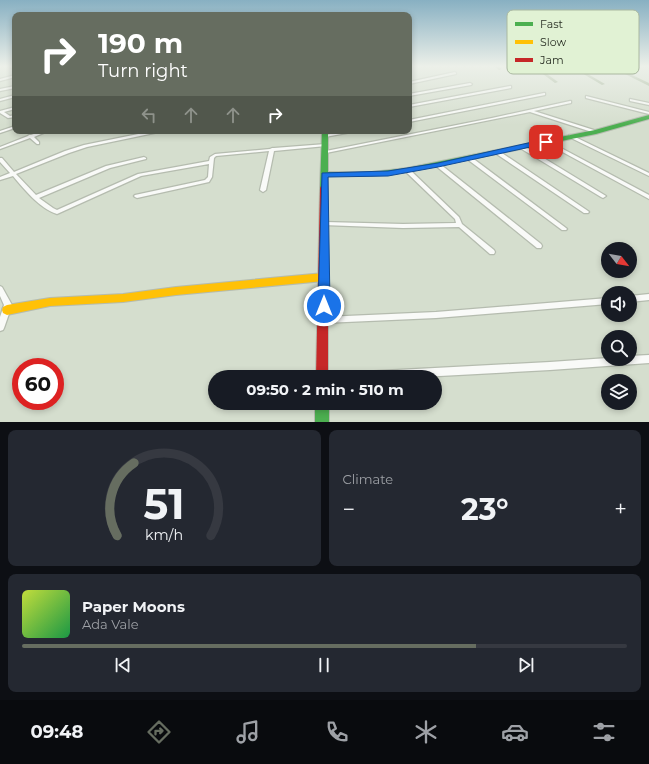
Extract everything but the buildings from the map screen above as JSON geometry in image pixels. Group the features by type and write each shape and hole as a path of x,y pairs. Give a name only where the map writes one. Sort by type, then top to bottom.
{"street":[{"path":"412,94 461,86"},
{"path":"412,105 510,87"},
{"path":"0,90 12,88"},
{"path":"412,120 544,94"},
{"path":"0,100 12,97"},
{"path":"587,97 649,113"},
{"path":"631,100 649,104"},
{"path":"412,132 531,111 570,102"},
{"path":"1,112 12,109"},
{"path":"531,111 596,132"},
{"path":"1,112 8,117 12,116"},
{"path":"324,174 372,174 438,165 570,136 596,132 649,117"},
{"path":"0,132 12,128"},
{"path":"0,148 36,134"},
{"path":"0,179 66,152 144,134"},
{"path":"322,370 325,134"},
{"path":"137,196 208,181 210,177 212,158 215,155 272,149 326,148 404,134"},
{"path":"30,136 38,143"},
{"path":"570,136 649,174"},
{"path":"546,142 649,197"},
{"path":"522,147 603,196"},
{"path":"263,190 272,149"},
{"path":"497,152 586,212"},
{"path":"36,197 108,167 144,158"},
{"path":"469,158 564,228"},
{"path":"0,159 36,197 52,211 57,212 140,175 211,162"},
{"path":"438,165 539,246"},
{"path":"407,170 457,218 460,225 492,252"},
{"path":"325,224 404,226 460,225"},
{"path":"7,310 50,302 123,298 184,290 324,277"},
{"path":"0,289 7,302 7,310 0,328"},
{"path":"637,298 649,297"},
{"path":"324,320 436,315 601,301"},
{"path":"442,372 649,359"},
{"path":"322,410 322,422"}],"traffic: fast":[{"path":"324,174 372,174 407,170 596,132 649,117"},
{"path":"324,188 325,134"},
{"path":"322,410 322,422"}],"traffic: slow":[{"path":"7,310 50,302 123,298 176,291 324,277"}],"traffic: jam":[{"path":"322,370 324,188"}],"route":[{"path":"324,306 324,174 351,175 388,173 438,165 546,142"}]}
